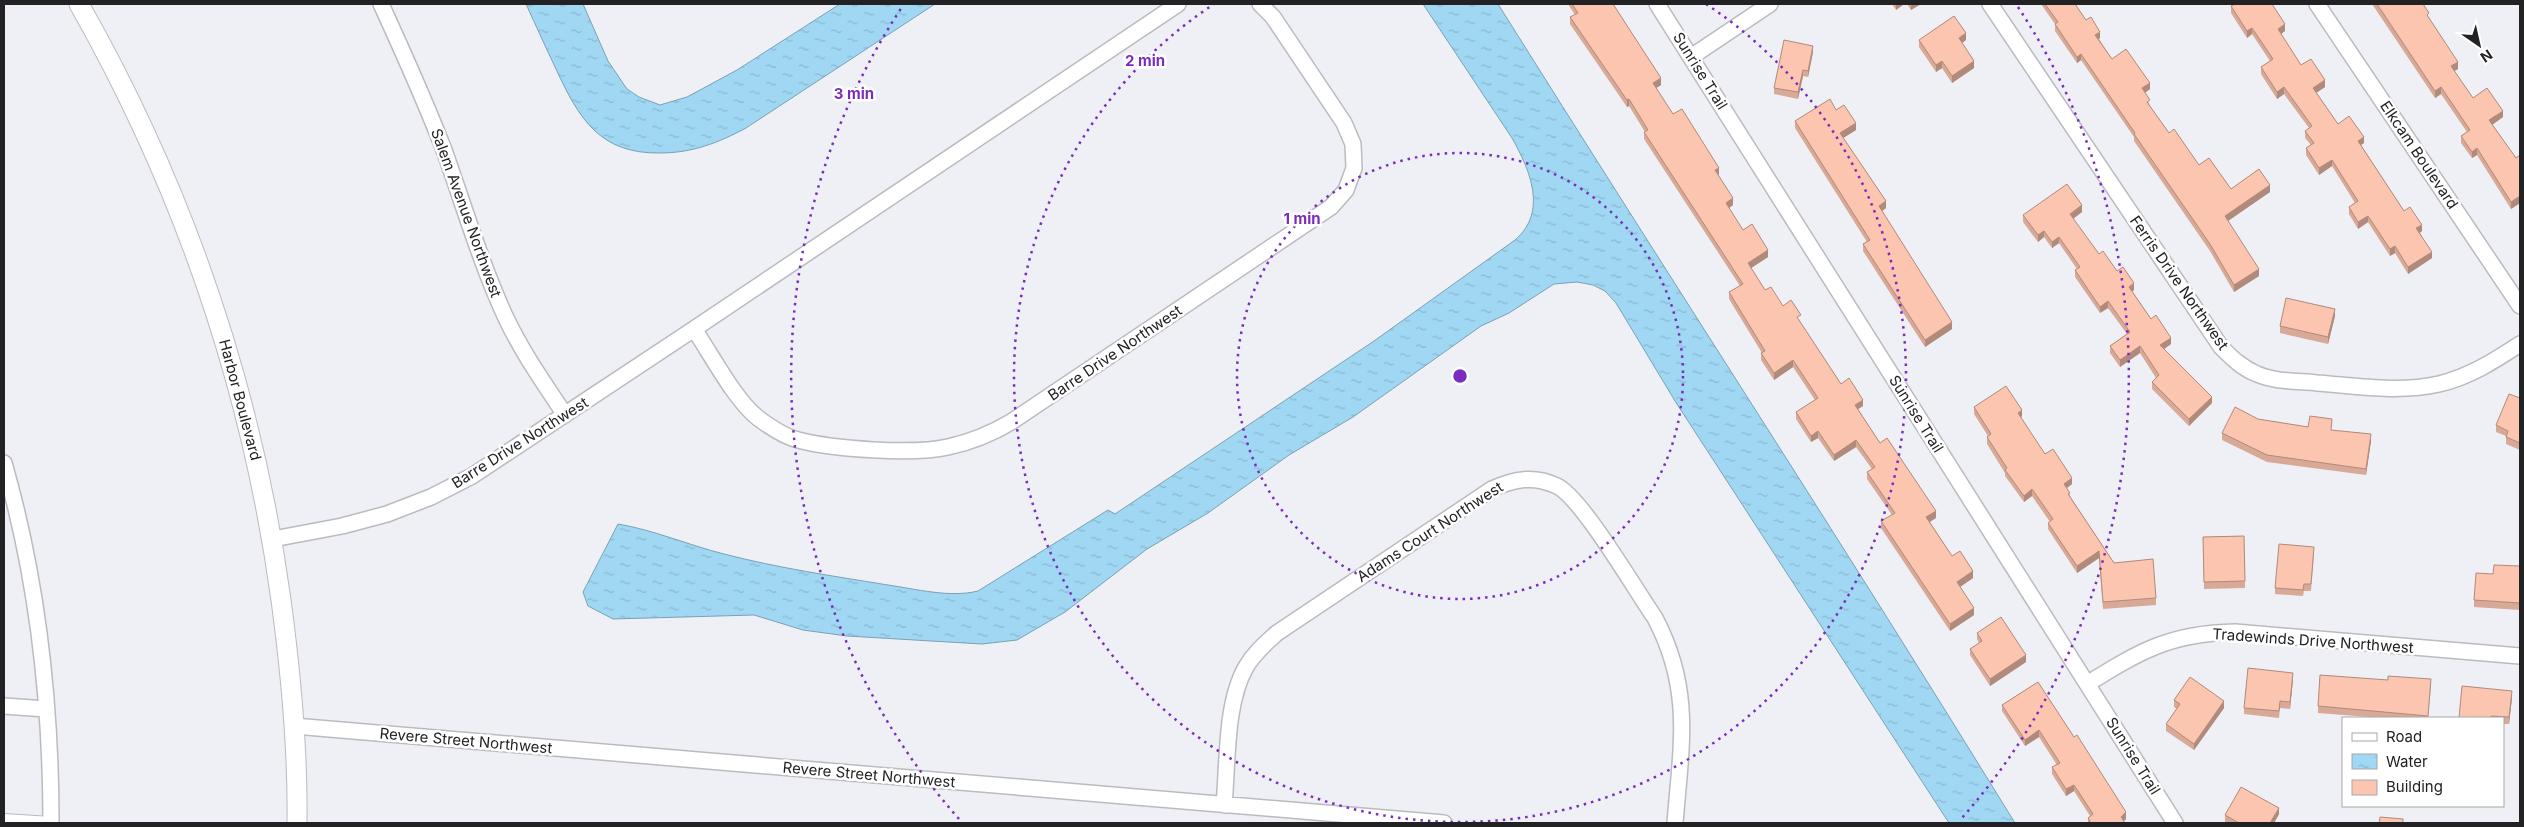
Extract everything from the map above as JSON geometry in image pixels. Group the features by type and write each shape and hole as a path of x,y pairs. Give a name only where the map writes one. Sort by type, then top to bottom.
{"street":[{"name":"Harbor Boulevard","path":"80,4 144,128 178,207 209,288 234,370 253,445 273,539 289,655 294,726 297,823"},
{"name":"Salem Avenue Northwest","path":"381,4 405,56 443,149 487,276 507,320 529,360 565,415"},
{"name":"Barre Drive Northwest","path":"273,539 342,526 409,506 472,476 1178,4"},
{"name":"Barre Drive Northwest","path":"694,329 741,399 756,416 775,430 796,439 819,444 923,450 970,442 1012,422 1331,208 1346,190 1354,168 1353,144 1344,123 1273,17 1260,4"},
{"name":"Sunrise Trail","path":"1657,4 2175,823"},
{"path":"1691,57 1770,4"},
{"name":"Ferris Drive Northwest","path":"1990,4 2220,347 2237,364 2258,375 2281,380 2392,389 2416,388 2461,378 2483,368 2520,344"},
{"name":"Elkcam Boulevard","path":"2317,4 2520,306"},
{"path":"4,463 22,540 38,636 46,709 51,822"},
{"name":"Adams Court Northwest","path":"1224,805 1232,711 1236,689 1246,667 1260,648 1277,633 1492,489 1512,480 1536,479 1558,486 1576,502 1655,618 1666,638 1680,683 1683,706 1675,823"},
{"name":"Tradewinds Drive Northwest","path":"2087,684 2143,650 2188,636 2212,632 2235,632 2520,656"},
{"path":"4,706 46,709"},
{"name":"Revere Street Northwest","path":"294,726 1444,823"}],"lane":[{"path":"4,818 51,822"}],"water":[{"path":"526,4 583,4 608,61 627,89 639,97 660,105 687,97 737,70 840,4 935,4 746,128 694,149 660,153 639,152 622,147 607,140 583,118 565,87"},
{"path":"1423,4 1498,4 1887,617 2015,823 1949,823 1675,401 1616,303 1605,291 1593,285 1577,282 1554,284 1509,313 1481,326 1353,417 1289,455 1208,513 1147,549 1065,612 1017,640 982,644 847,636 803,630 754,615 613,619 588,606 583,592 618,524 645,530 724,554 785,568 933,592 956,594 978,591 1108,510 1115,514 1374,341 1515,240 1525,229 1531,217 1533,204 1533,190 1525,164 1512,138"}],"building":[{"path":"1572,4 1613,4 1661,78 1653,83 1673,114 1682,109 1719,168 1715,170 1733,198 1726,203 1743,230 1752,224 1768,250 1748,263 1765,290 1771,287 1783,306 1791,300 1801,315 1797,317 1841,384 1849,378 1863,400 1855,405 1880,443 1887,438 1936,511 1926,517 1952,556 1960,551 1973,571 1957,582 1974,608 1950,624 1881,521 1895,513 1867,472 1875,467 1856,440 1834,455 1818,431 1811,436 1796,412 1818,398 1793,360 1774,373 1761,353 1765,351 1729,292 1743,284 1644,132 1648,130 1629,99 1627,100 1570,17 1578,13"},
{"path":"2045,4 2075,4 2086,20 2091,17 2100,32 2095,35 2112,59 2126,49 2150,83 2142,88 2150,100 2147,102 2169,133 2174,129 2199,165 2209,158 2231,189 2259,169 2270,185 2225,216 2259,269 2234,285 2210,244 2081,54 2077,57 2055,24 2058,22"},
{"path":"2235,4 2272,4 2285,24 2278,29 2301,65 2311,59 2325,80 2313,88 2338,124 2349,116 2364,137 2358,141 2404,211 2410,207 2422,225 2416,228 2432,252 2408,267 2395,246 2390,249 2368,216 2358,222 2349,207 2358,201 2332,160 2319,168 2306,148 2314,143 2305,131 2312,126 2284,87 2277,92 2261,67 2273,59 2252,28 2247,31 2231,6"},
{"path":"2377,4 2423,4 2429,13 2427,15 2458,62 2451,66 2473,98 2487,88 2503,111 2489,120 2516,158 2520,155 2520,196 2511,202 2477,148 2472,152 2461,136 2470,130 2441,87 2435,91"},
{"path":"1954,16 1966,33 1959,38 1974,61 1952,76 1942,61 1936,65 1919,40"},
{"path":"1784,40 1813,46 1808,71 1803,70 1798,92 1774,88"},
{"path":"1830,99 1836,110 1844,105 1856,123 1840,133 1886,201 1879,206 1952,322 1925,340 1863,244 1870,240 1795,121"},
{"path":"2067,184 2082,205 2070,214 2099,254 2103,251 2117,271 2123,267 2134,283 2129,287 2151,319 2156,315 2171,338 2160,345 2212,397 2189,419 2152,382 2159,375 2140,346 2120,360 2110,346 2130,332 2108,301 2100,307 2075,270 2080,267 2059,237 2052,242 2044,231 2038,235 2023,215"},
{"path":"2286,298 2335,309 2328,337 2280,326"},
{"path":"2006,386 2022,410 2018,413 2045,454 2053,449 2072,478 2064,484 2070,493 2068,494 2114,563 2153,559 2156,598 2103,602 2099,551 2077,566 2048,523 2053,519 2032,489 2024,496 2005,470 2007,468 1987,437 1991,434 1974,407"},
{"path":"2509,394 2520,398 2520,443 2506,437 2508,431 2496,425"},
{"path":"2235,407 2258,419 2308,427 2310,416 2332,419 2331,430 2371,434 2366,469 2267,455 2222,433"},
{"path":"2244,536 2245,581 2204,582 2203,537"},
{"path":"2279,544 2314,547 2311,584 2304,584 2303,590 2275,588"},
{"path":"2494,565 2520,566 2520,603 2474,600 2476,573 2493,574"},
{"path":"2001,617 2026,655 1990,679 1970,649 1982,641 1977,633"},
{"path":"2248,668 2293,673 2290,702 2280,701 2279,711 2244,708"},
{"path":"2320,675 2388,680 2388,676 2431,679 2428,716 2318,706"},
{"path":"2190,677 2224,701 2194,744 2166,724 2180,704 2174,700"},
{"path":"2038,682 2074,737 2077,735 2126,812 2121,817 2125,823 2091,823 2088,818 2093,814 2074,785 2066,789 2052,767 2060,763 2039,730 2025,740 2002,705"},
{"path":"2462,686 2512,691 2509,717 2459,717"},
{"path":"2241,787 2279,808 2270,823 2239,823 2225,815"},
{"path":"2380,817 2403,819 2403,823 2379,823"}]}
